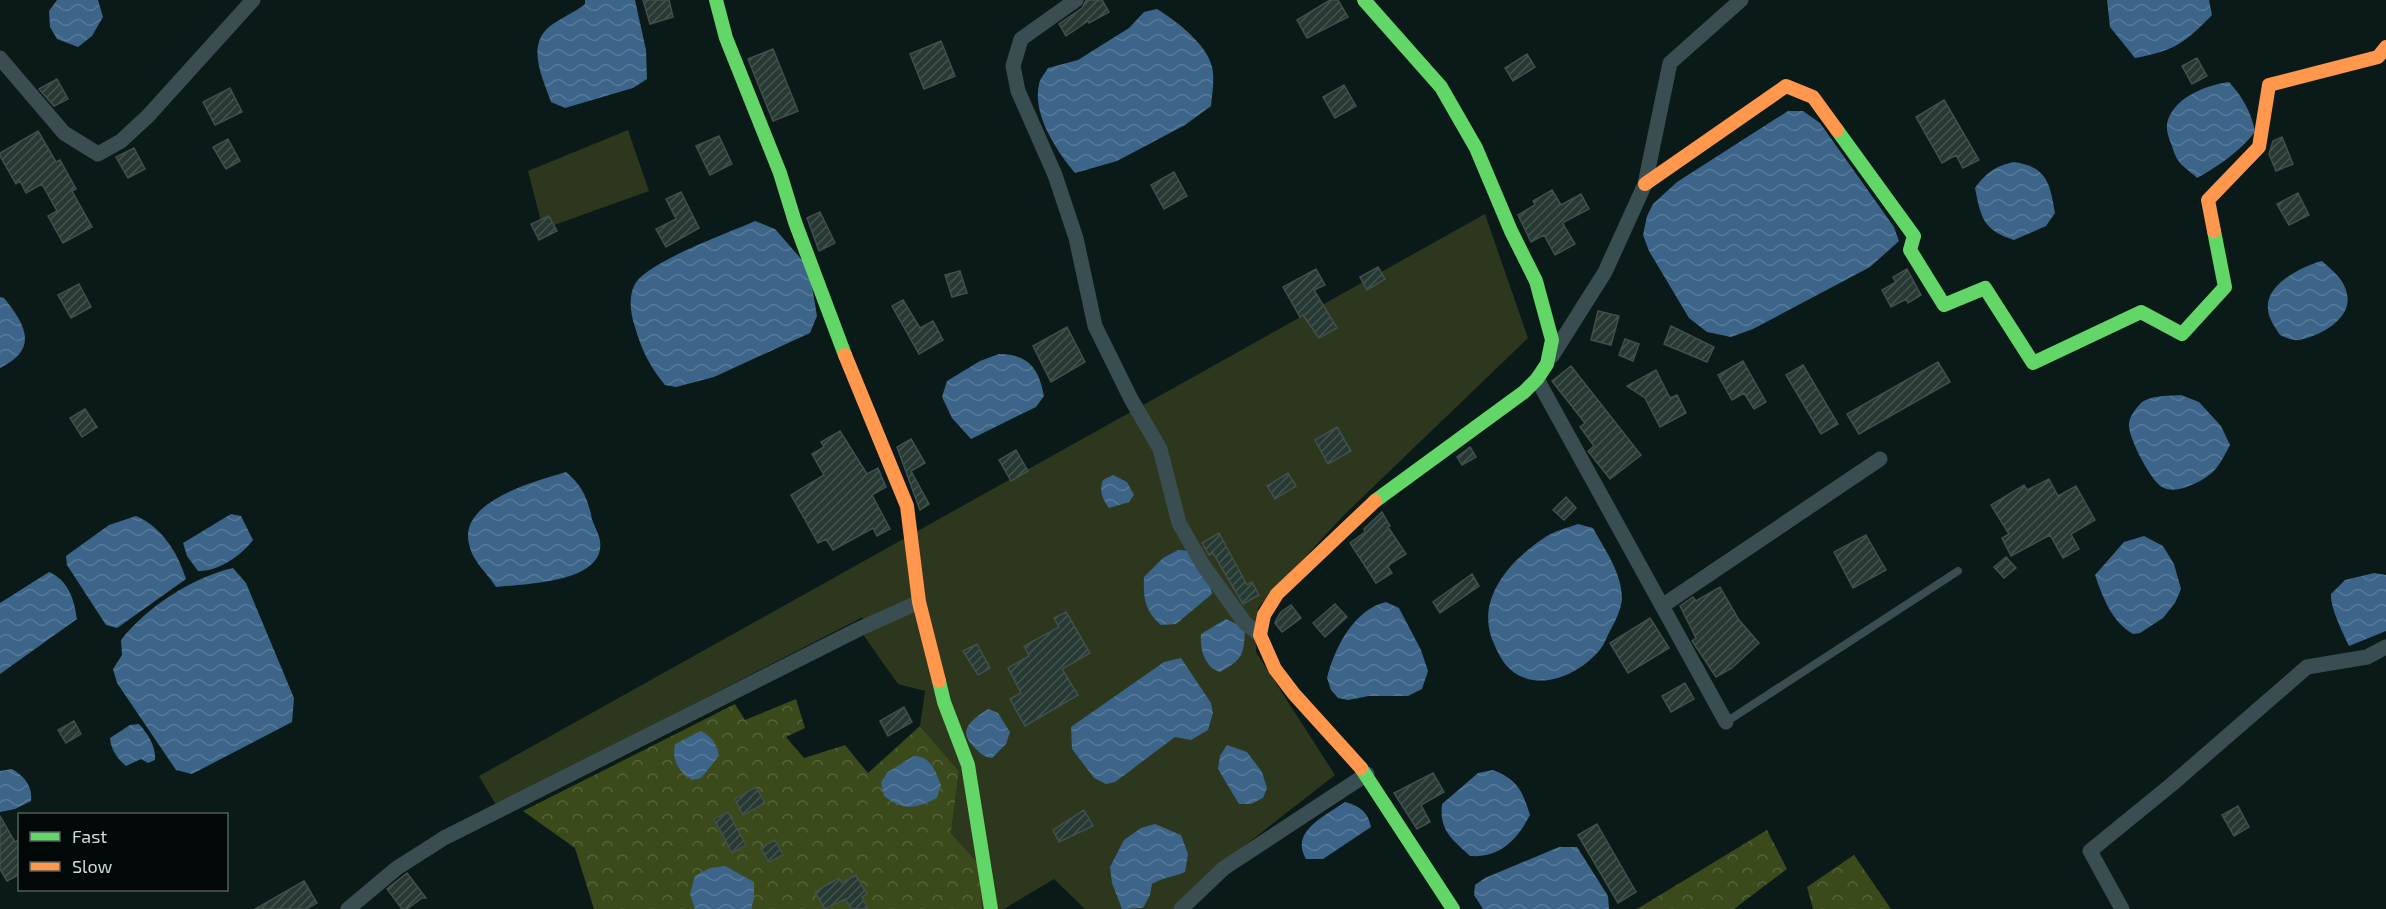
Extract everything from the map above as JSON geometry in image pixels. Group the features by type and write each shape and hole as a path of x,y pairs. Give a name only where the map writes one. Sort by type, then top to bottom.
{"street":[{"path":"0,58 64,133 98,154 121,141 148,116 253,0"},
{"path":"716,0 726,38 780,172 795,222 833,326 907,506 919,602 944,702 968,765 991,909"},
{"path":"1076,0 1021,39 1013,66 1018,91 1055,175 1076,238 1095,326 1131,399 1160,448 1179,523 1203,565 1245,623 1260,635 1275,669 1294,694 1367,774 1453,909"},
{"path":"1364,0 1441,87 1476,148 1511,231 1536,281 1552,340 1547,364"},
{"path":"1260,635 1264,615 1277,594 1375,501 1524,392 1537,379 1605,272 1645,184 1670,63 1741,0"},
{"path":"1645,184 1786,86 1813,97 1914,236 1910,250 1944,305 1985,288 2033,363 2140,312 2182,334 2225,287 2208,200 2259,147 2269,85 2378,57 2386,47"},
{"path":"1537,379 1726,722"},
{"path":"1662,606 1880,459"},
{"path":"348,909 397,867 444,838 859,629 919,602"},
{"path":"2122,909 2090,851 2171,785 2307,667 2367,657 2386,647"},
{"path":"1181,909 1224,868 1367,774"}],"lane":[{"path":"1726,722 1958,571"}],"green space":[{"path":"628,130 649,191 543,229 528,171"},
{"path":"1485,214 1528,338 1344,515 1258,608 1256,652 1335,775 1234,854 1175,909 1085,909 1054,879 1004,909 982,909 980,865 951,833 959,771 920,726 925,691 898,684 859,629 863,617 496,805 479,776"},
{"path":"796,699 805,728 786,737 804,758 845,745 868,773 920,726 959,771 951,833 980,865 982,909 594,909 575,848 523,811 735,704 745,720"},
{"path":"1767,830 1787,869 1734,909 1637,909"},
{"path":"1854,855 1891,909 1813,909 1807,887"}],"water":[{"path":"57,0 98,0 103,17 92,36 78,47 57,39 50,27 49,11"},
{"path":"585,0 635,0 646,50 647,79 633,88 565,108 551,102 538,63 538,44 549,27 585,4"},
{"path":"2107,0 2209,0 2212,15 2194,33 2178,44 2160,52 2135,58 2110,27"},
{"path":"1157,9 1197,41 1209,58 1213,76 1211,106 1185,125 1117,161 1075,173 1054,143 1043,120 1038,96 1040,80 1048,68 1078,60 1129,28 1144,12"},
{"path":"2229,82 2246,105 2255,132 2228,158 2197,178 2177,159 2167,129 2170,115 2191,94 2210,86"},
{"path":"1788,111 1803,111 1820,123 1894,227 1899,241 1870,267 1753,329 1731,337 1707,332 1689,318 1649,251 1643,235 1647,216 1653,204 1677,182"},
{"path":"2014,162 2034,168 2045,178 2049,185 2055,213 2046,226 2014,240 1996,232 1985,222 1975,188 1992,171"},
{"path":"755,221 775,229 803,261 812,286 817,316 810,333 714,377 676,387 665,385 650,365 637,335 631,307 634,286 641,277 670,258"},
{"path":"2322,261 2343,284 2347,294 2345,311 2332,325 2315,335 2296,340 2280,335 2268,312 2272,292 2296,272"},
{"path":"0,297 4,298 12,308 23,327 25,336 20,353 0,368"},
{"path":"999,354 1018,357 1030,364 1039,378 1044,396 1036,407 971,439 952,418 942,397 947,381 980,361"},
{"path":"2181,395 2199,402 2221,426 2230,445 2213,472 2187,487 2173,490 2157,483 2146,468 2132,438 2129,423 2135,410 2145,400 2160,396"},
{"path":"566,472 580,487 586,499 600,541 598,555 590,565 561,579 496,587 471,551 469,529 475,516 502,495"},
{"path":"1113,475 1127,482 1134,495 1129,502 1109,508 1103,498 1101,488 1103,480"},
{"path":"231,514 241,516 253,540 229,562 213,569 198,571 187,556 183,543"},
{"path":"136,516 154,527 168,542 186,579 117,628 106,625 67,565 66,556 109,525"},
{"path":"1578,524 1593,528 1612,562 1621,589 1622,599 1619,611 1602,647 1583,665 1555,679 1525,678 1514,673 1506,665 1495,646 1489,630 1488,614 1491,599 1498,584 1518,559 1552,533"},
{"path":"2144,536 2163,546 2174,564 2181,589 2175,603 2163,618 2140,633 2133,634 2114,616 2105,601 2095,575 2124,542"},
{"path":"1178,550 1191,551 1209,582 1212,594 1176,624 1161,625 1151,615 1146,604 1144,577 1163,558"},
{"path":"233,568 246,583 294,698 292,722 192,774 176,770 117,683 113,669 122,655 121,640 157,605 186,586"},
{"path":"49,572 61,580 69,591 77,619 0,674 0,603"},
{"path":"2374,573 2386,575 2386,631 2349,646 2340,628 2331,594 2345,580"},
{"path":"1386,602 1399,608 1421,650 1428,671 1422,689 1408,696 1369,696 1348,700 1338,698 1331,690 1327,678 1340,643 1355,621 1375,606"},
{"path":"1226,619 1245,628 1244,644 1238,659 1220,672 1210,666 1204,657 1201,634"},
{"path":"1181,658 1211,703 1213,713 1208,730 1191,740 1175,737 1115,782 1106,784 1094,778 1072,749 1071,727 1164,662"},
{"path":"988,709 998,713 1010,732 1006,744 992,758 983,755 970,743 966,732 971,722"},
{"path":"139,724 151,740 155,760 148,763 141,759 126,766 115,754 110,738 130,725"},
{"path":"701,731 713,741 719,756 701,778 692,780 683,773 675,761 675,744"},
{"path":"1227,745 1247,752 1262,772 1267,788 1263,798 1251,804 1239,804 1218,769 1220,756"},
{"path":"914,756 929,762 941,785 937,798 909,807 897,804 884,796 881,782 888,772"},
{"path":"12,769 27,782 31,791 31,801 15,809 0,812 0,771"},
{"path":"1493,770 1514,782 1530,815 1506,846 1490,854 1470,856 1448,834 1443,821 1442,804 1478,773"},
{"path":"1345,802 1362,810 1368,817 1371,827 1323,859 1306,859 1302,849 1302,840 1306,832 1320,818"},
{"path":"1155,824 1181,835 1188,854 1185,872 1152,884 1150,895 1143,908 1122,909 1112,883 1110,867 1124,840 1141,828"},
{"path":"1559,847 1577,847 1608,896 1609,909 1483,909 1474,895 1475,885 1485,878"},
{"path":"725,866 754,882 754,899 751,909 695,909 690,894 695,876 710,868"}],"building":[{"path":"643,0 669,0 673,17 650,24"},
{"path":"1086,0 1102,0 1109,12 1089,23 1088,21 1066,36 1059,24 1082,8"},
{"path":"1330,0 1338,0 1348,17 1307,38 1297,20"},
{"path":"941,41 955,76 924,89 910,54"},
{"path":"773,49 798,111 773,121 748,59"},
{"path":"1527,54 1535,67 1513,81 1505,68"},
{"path":"2197,58 2207,76 2192,84 2182,66"},
{"path":"57,79 68,99 54,106 39,89"},
{"path":"1344,85 1356,106 1335,118 1323,97"},
{"path":"230,88 242,112 215,125 203,102"},
{"path":"1944,100 1979,160 1963,168 1956,155 1942,163 1916,117"},
{"path":"38,131 56,162 60,160 76,189 72,191 92,227 63,243 48,216 57,211 42,184 26,193 20,181 16,184 0,156 0,153"},
{"path":"719,136 732,164 710,175 696,146"},
{"path":"2282,137 2293,164 2276,171 2269,154 2273,141"},
{"path":"228,139 240,161 226,169 213,147"},
{"path":"134,148 145,169 128,178 116,157"},
{"path":"1174,172 1187,196 1164,209 1151,185"},
{"path":"1552,190 1561,205 1581,194 1589,209 1564,222 1575,244 1555,255 1544,235 1531,242 1518,215 1535,205 1533,201"},
{"path":"681,192 699,228 666,247 656,229 676,219 666,199"},
{"path":"2298,193 2309,215 2289,225 2277,204"},
{"path":"820,212 835,243 819,251 807,218"},
{"path":"549,216 557,231 539,240 531,224"},
{"path":"1378,267 1385,279 1367,290 1360,277"},
{"path":"1316,269 1325,285 1314,290 1337,328 1319,338 1303,315 1300,317 1283,287"},
{"path":"1907,269 1921,295 1908,303 1906,299 1891,307 1882,290 1896,282 1893,277"},
{"path":"960,271 967,293 952,297 945,275"},
{"path":"79,284 91,307 71,318 58,295"},
{"path":"903,300 920,328 933,321 943,340 919,354 892,306"},
{"path":"1598,311 1619,316 1611,345 1591,340"},
{"path":"1671,326 1714,347 1707,362 1664,344"},
{"path":"1067,327 1085,362 1051,382 1033,346"},
{"path":"1625,339 1639,344 1633,361 1619,355"},
{"path":"1743,361 1766,402 1754,409 1744,393 1732,400 1718,375"},
{"path":"1938,362 1950,382 1859,434 1847,414"},
{"path":"1803,365 1838,424 1821,434 1786,375"},
{"path":"1571,366 1641,455 1610,479 1588,451 1594,446 1580,427 1585,423 1552,381"},
{"path":"1656,370 1670,398 1677,395 1686,413 1660,427 1645,398 1627,386"},
{"path":"85,409 97,427 82,437 70,418"},
{"path":"1337,427 1351,451 1328,464 1315,440"},
{"path":"840,431 867,474 878,468 886,487 872,495 890,529 877,536 873,528 833,550 826,539 818,543 791,495 824,475 812,454 824,447 821,442"},
{"path":"911,439 925,463 911,471 929,504 920,510 897,447"},
{"path":"1470,447 1476,457 1462,465 1457,457"},
{"path":"1016,450 1028,471 1011,481 999,460"},
{"path":"1288,473 1296,486 1275,499 1267,486"},
{"path":"2049,479 2058,496 2076,486 2095,520 2071,534 2079,549 2063,558 2050,535 2011,556 2002,538 2009,534 1991,505 2024,485 2027,490"},
{"path":"1566,497 1576,508 1564,520 1553,510"},
{"path":"1382,512 1390,526 1388,527 1406,554 1390,564 1388,567 1392,573 1376,583 1350,543 1365,532 1364,529"},
{"path":"1219,533 1247,585 1252,582 1259,595 1243,604 1213,553 1209,555 1202,543"},
{"path":"1866,535 1886,570 1853,588 1834,552"},
{"path":"2006,557 2016,568 2004,578 1994,567"},
{"path":"1472,574 1479,586 1440,613 1433,602"},
{"path":"1720,587 1739,620 1759,643 1732,668 1716,677 1692,641 1696,638 1680,606 1693,597 1696,601"},
{"path":"1335,604 1347,617 1325,637 1313,623"},
{"path":"1291,605 1301,618 1282,632 1275,623 1276,620 1281,612"},
{"path":"1066,612 1090,653 1062,669 1078,695 1025,726 1010,699 1021,693 1008,668 1029,656 1024,646 1059,627 1054,618"},
{"path":"1650,618 1669,648 1628,673 1610,643"},
{"path":"977,644 990,668 978,675 963,651"},
{"path":"1685,683 1694,699 1671,712 1662,696"},
{"path":"904,707 912,722 888,736 880,721"},
{"path":"74,721 81,734 66,743 58,730"},
{"path":"1433,773 1444,792 1421,805 1430,822 1417,829 1394,793"},
{"path":"756,787 765,803 743,815 735,799"},
{"path":"2238,806 2249,827 2234,836 2222,815"},
{"path":"1084,810 1093,826 1059,842 1053,830"},
{"path":"728,812 746,845 732,853 714,819"},
{"path":"0,816 15,842 18,840 18,875 7,881 0,869"},
{"path":"1597,824 1636,892 1618,903 1578,835"},
{"path":"775,840 783,855 769,862 761,848"},
{"path":"407,873 426,898 422,898 407,909 402,909 387,889"},
{"path":"856,875 867,894 862,897 868,909 852,909 845,899 825,909 815,892 839,878 842,883"},
{"path":"304,881 317,903 306,909 255,909"}],"traffic: fast":[{"path":"716,0 726,38 780,173 795,222 845,355"},
{"path":"1364,0 1441,87 1476,148 1511,231 1536,281 1552,340 1547,364 1524,392 1375,501"},
{"path":"1837,130 1914,236 1910,250 1944,305 1985,288 2033,363 2141,312 2182,334 2225,287 2214,231"},
{"path":"939,681 944,702 968,765 991,909"},
{"path":"1361,768 1453,909"}],"traffic: slow":[{"path":"2214,231 2208,200 2259,147 2269,85 2378,57 2386,47"},
{"path":"1645,184 1786,86 1813,97 1837,130"},
{"path":"845,355 907,506 919,602 939,681"},
{"path":"1361,768 1294,694 1275,669 1260,635 1264,615 1277,594 1375,501"}]}
